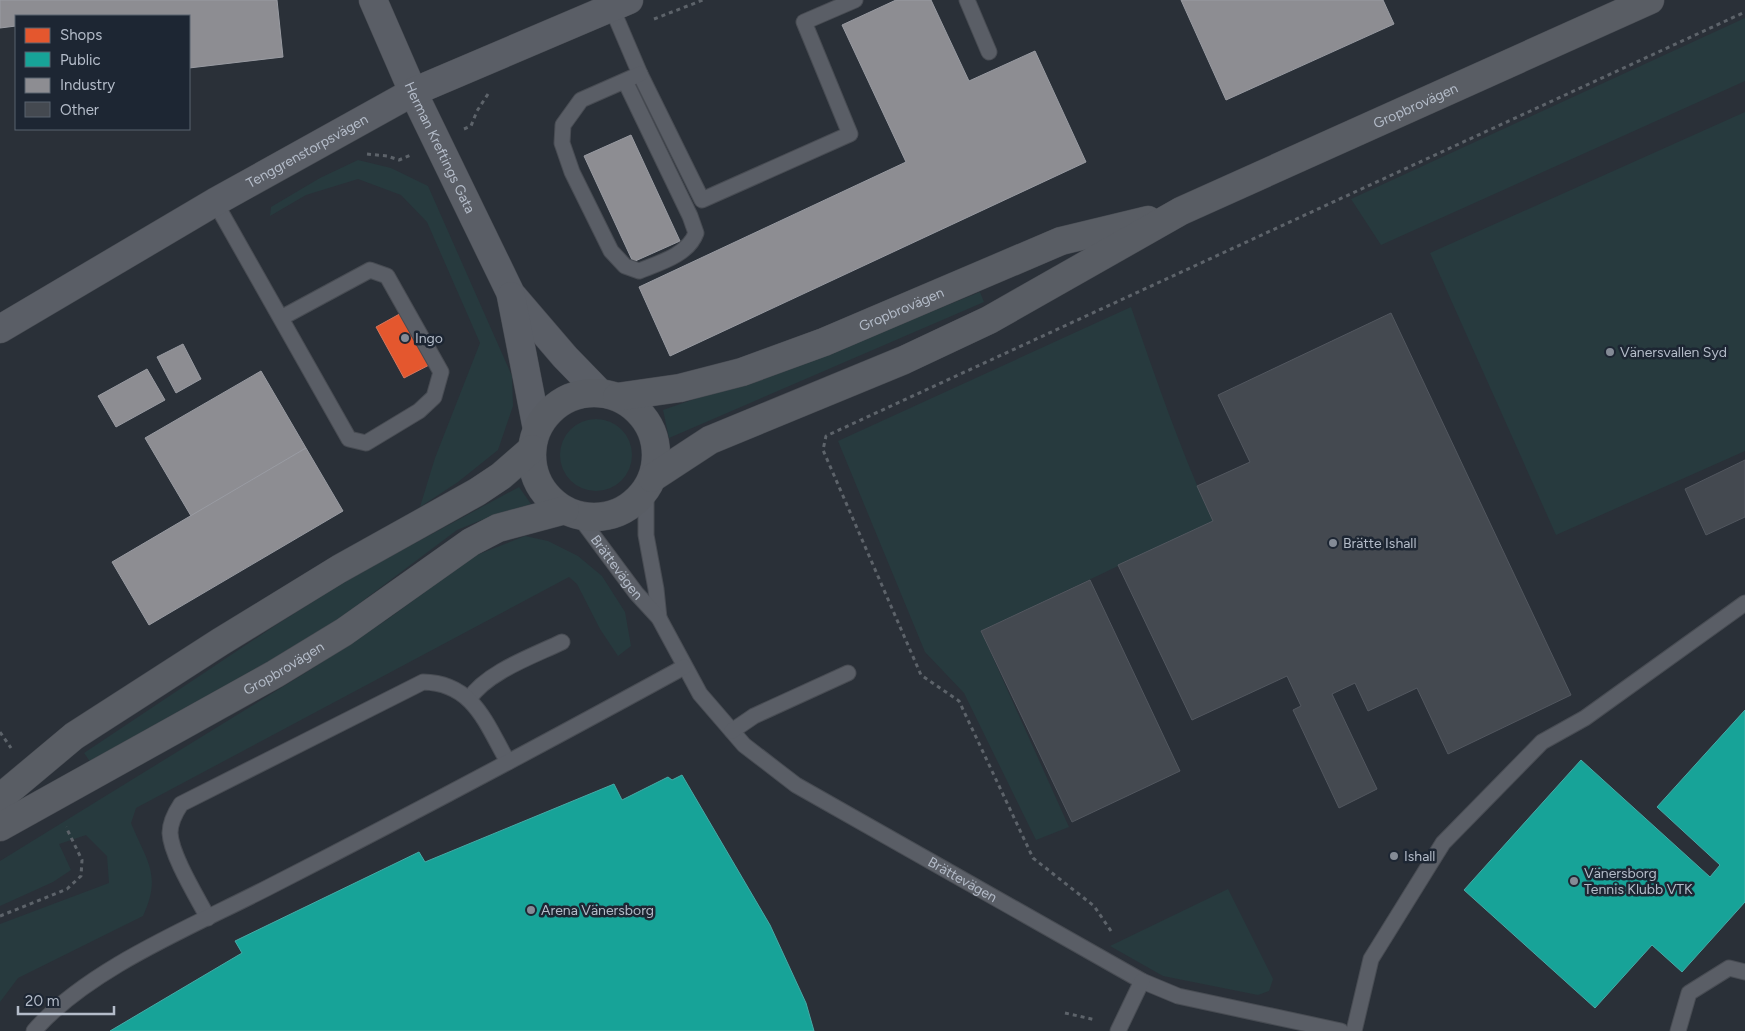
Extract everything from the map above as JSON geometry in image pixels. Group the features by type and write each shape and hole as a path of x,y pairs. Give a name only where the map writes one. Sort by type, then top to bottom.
{"street":[{"name":"Herman Kreftings Gata","path":"372,0 413,92 511,294 565,357 608,395"},
{"name":"Gropbrovägen","path":"649,484 710,440 904,360 989,320 1181,211 1650,0"},
{"name":"Tenggrenstorpsvägen","path":"0,329 215,202 413,92 620,3"},
{"name":"Gropbrovägen","path":"608,395 680,388 742,372 824,342 1061,241 1181,211"},
{"name":"Herman Kreftings Gata","path":"511,294 534,439"},
{"path":"0,798 74,736 220,642 339,569 477,492 501,476 534,439 548,413 563,401 581,394 608,395 639,411 653,433 656,459 649,484 627,508 612,515 595,517 571,513 552,501 537,482 532,466 534,439"},
{"name":"Gropbrovägen","path":"0,826 282,670 344,632 471,542 498,528 571,513"}],"lane":[{"path":"620,3 622,31 640,74 702,200 850,134 804,22 855,0"},
{"path":"967,0 989,52"},
{"path":"624,81 690,216 696,234 693,241 684,249 639,271 625,266 611,251 572,172 562,144 563,126 581,100 624,81 640,74"},
{"path":"215,202 349,439 366,443 419,411 434,397 441,372 387,276 370,270 281,318"},
{"name":"Brättevägen","path":"649,484 646,535 656,588 659,618"},
{"name":"Brättevägen","path":"571,513 636,593 659,618 700,694 732,732 768,765 796,785 1142,981 1178,996 1340,1031"},
{"path":"1354,1031 1371,959 1443,843 1542,742 1585,718 1745,603"},
{"path":"469,699 476,689 488,679 562,642"},
{"path":"34,1031 48,1014 115,966 508,762 684,667"},
{"path":"732,732 754,716 848,673"},
{"path":"208,918 172,846 170,831 174,815 181,804 423,682 441,682 474,702 508,762"},
{"path":"1678,1031 1689,992 1729,968 1745,972"},
{"path":"1118,1031 1142,981"}],"path":[{"path":"622,31 703,0"},
{"path":"1110,931 1094,906 1034,858 959,701 921,675 823,450 826,436 1745,12"},
{"path":"361,154 387,156 399,160 438,143 471,126 477,110 493,90"},
{"path":"0,732 15,755"},
{"path":"0,916 68,889 81,876 82,860 66,827"}],"green space":[{"path":"1745,18 1745,81 1381,245 1351,199"},
{"name":"Vänersvallen Syd","path":"1745,112 1745,451 1556,535 1430,253"},
{"path":"358,160 391,168 428,186 512,376 513,406 498,450 458,482 420,507 435,458 480,343 427,222 401,195 358,179 306,195 270,216 271,207 320,178"},
{"path":"980,292 984,302 669,438 663,410 838,349"},
{"path":"1131,307 1159,388 1213,521 981,631 1069,827 1036,840 964,693 925,652 838,441"},
{"path":"596,419 616,425 626,435 632,455 626,475 616,485 596,491 576,485 566,475 560,455 566,435 576,425"},
{"path":"519,487 531,504 457,530 312,639 91,763 84,753 276,625 354,576"},
{"path":"525,536 548,541 578,556 602,576 625,612 631,646 618,656 600,629 577,584 569,577 136,808 131,823 147,859 152,879 149,902 143,916 18,978 0,1002 0,924 109,883 107,856 86,835 59,844 71,870 53,882 0,906 0,861 310,670 388,619 474,556"},
{"path":"1228,889 1273,979 1269,991 1258,995 1163,976 1110,946"}],"building: Shops":[{"path":"405,311 433,363 404,378 376,327"}],"building: Public":[{"path":"1745,710 1745,902 1682,972 1652,945 1595,1008 1464,890 1581,760 1710,877 1720,865 1657,807"},
{"name":"Arena Vänersborg","path":"682,775 770,925 806,1003 814,1031 110,1031 242,953 235,941 419,852 425,862 614,784 622,800 668,777 672,780"}],"building: Industry":[{"path":"0,0 277,0 283,57 190,68 190,15 15,15 15,26 0,28"},
{"path":"896,0 931,0 969,81 1035,51 1086,162 670,356 639,287 906,162 842,25"},
{"path":"1181,0 1383,0 1394,24 1226,100"},
{"path":"631,135 680,241 633,262 584,156"},
{"path":"183,344 201,379 176,393 157,357"},
{"path":"147,369 165,400 116,427 98,396"},
{"path":"261,371 306,448 191,516 145,438"},
{"path":"306,448 343,511 149,625 112,562"}],"building: Other":[{"name":"Brätte Ishall","path":"1391,313 1571,695 1448,754 1417,688 1368,711 1355,683 1332,694 1377,789 1339,808 1293,710 1301,706 1287,676 1192,720 1118,565 1213,521 1197,486 1250,462 1218,395"},
{"path":"1745,460 1745,517 1706,535 1685,489"},
{"path":"1090,580 1180,771 1072,822 981,631"}],"place":[{"name":"Ingo","path":"405,338"},
{"name":"Vänersvallen Syd","path":"1610,352"},
{"name":"Brätte Ishall","path":"1333,543"},
{"name":"Ishall","path":"1394,856"},
{"name":"Vänersborg Tennis Klubb VTK","path":"1574,881"},
{"name":"Arena Vänersborg","path":"531,910"}]}
